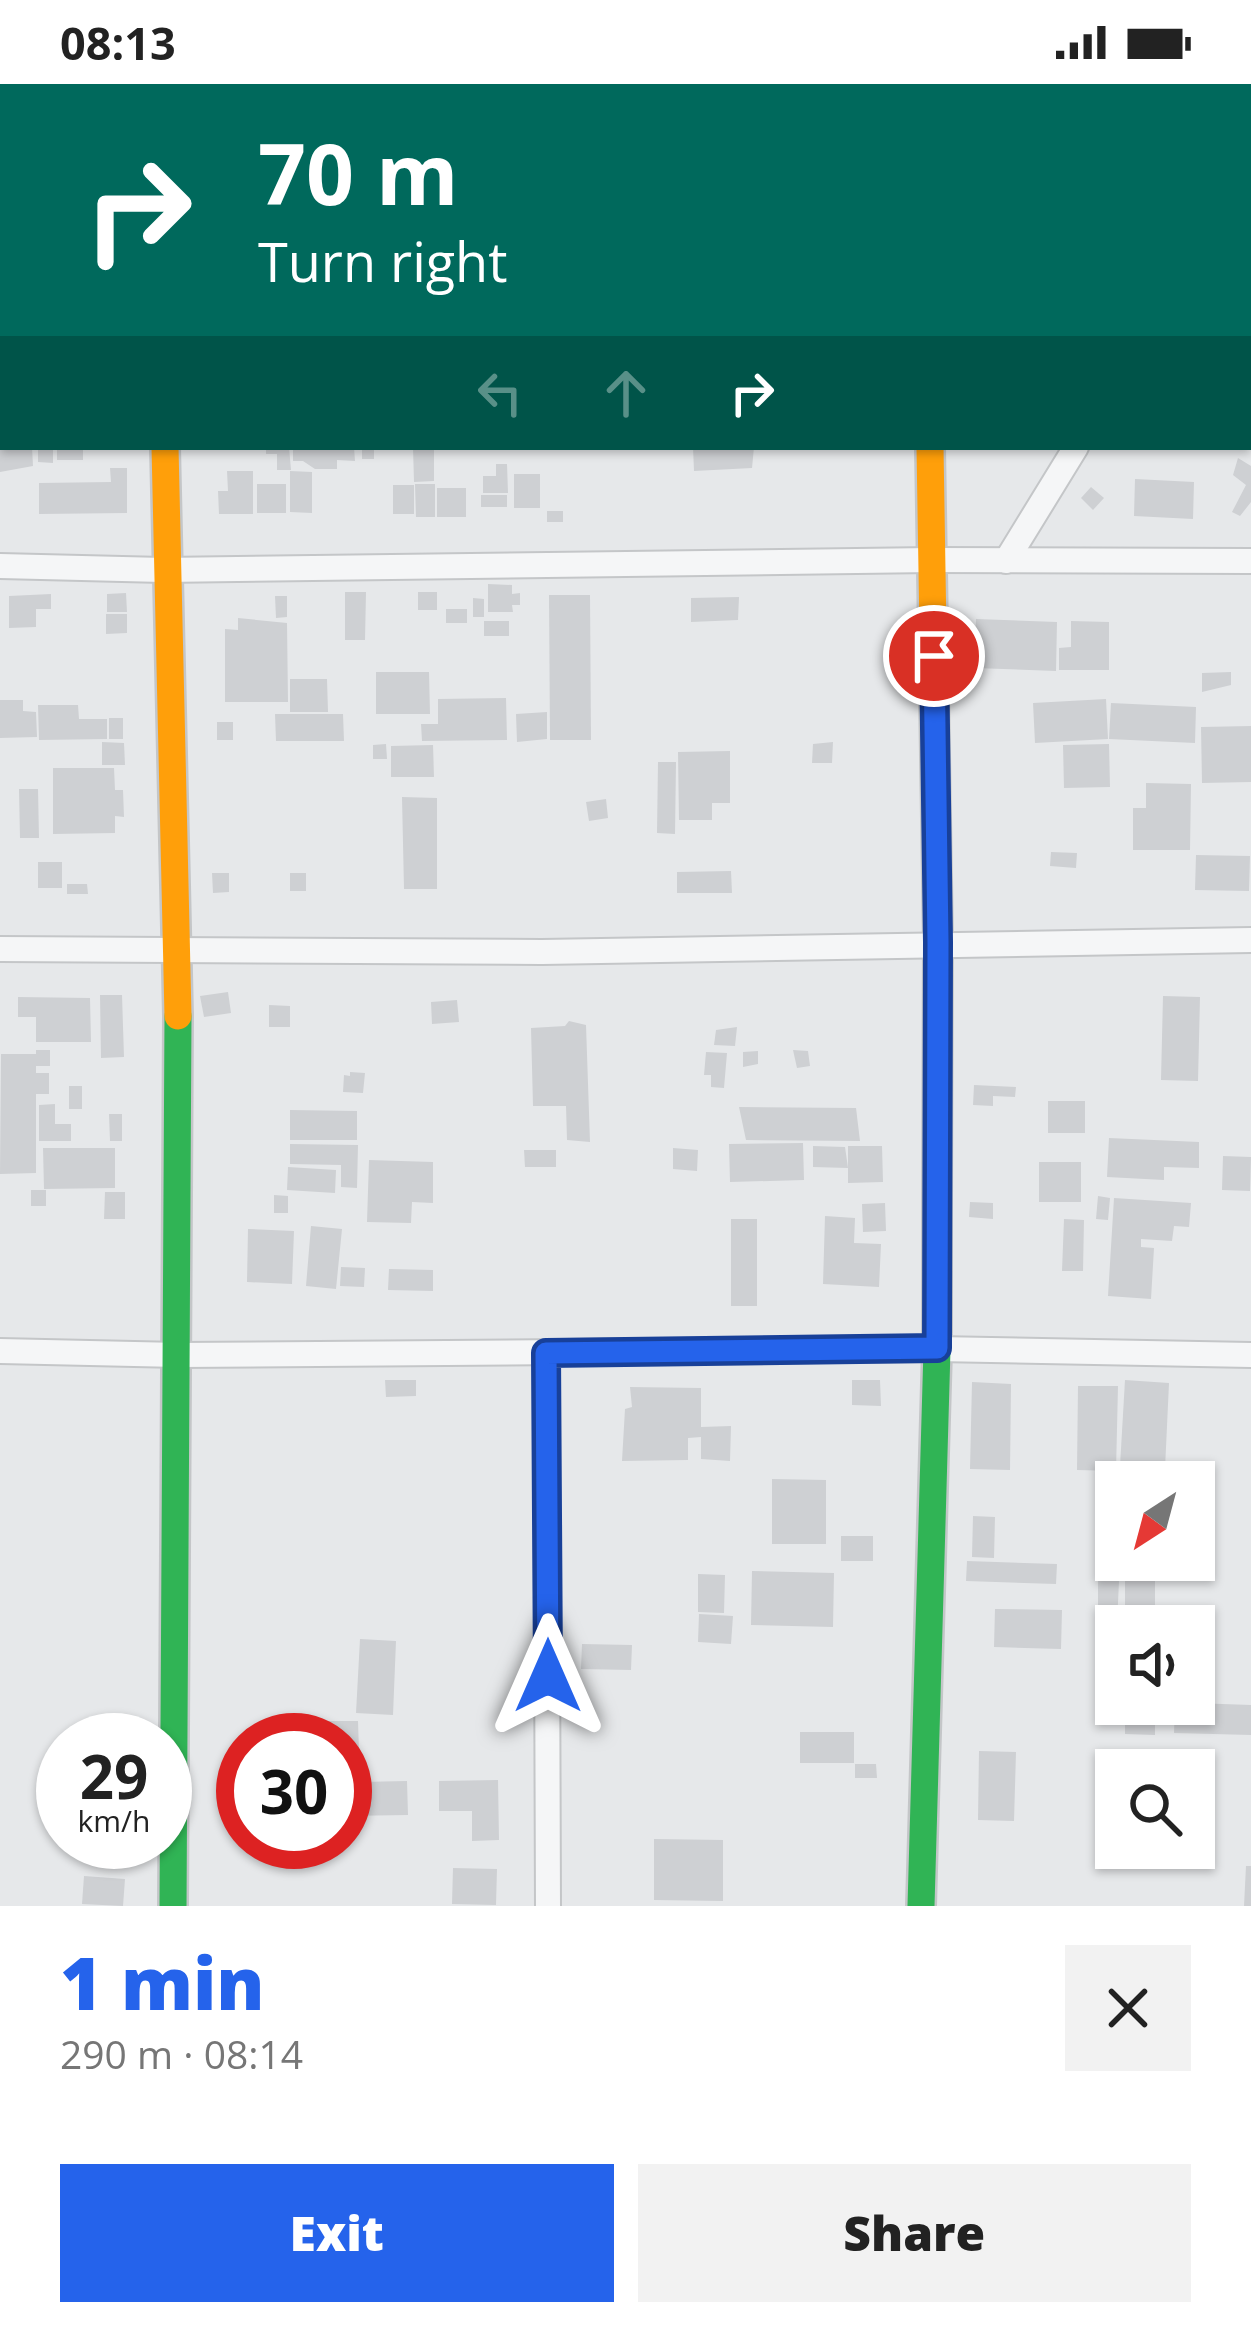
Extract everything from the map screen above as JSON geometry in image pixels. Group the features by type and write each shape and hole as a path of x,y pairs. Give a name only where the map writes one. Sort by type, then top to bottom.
{"street":[{"path":"165,450 164,569 177,951 179,1355 173,1906"},
{"path":"921,1906 937,1348 938,942 930,450"},
{"path":"1006,561 1074,450"},
{"path":"0,566 164,569 1251,561"},
{"path":"0,949 542,952 1251,940"},
{"path":"0,1351 179,1355 937,1348 1251,1355"},
{"path":"546,1353 548,1906"}],"building":[{"path":"0,450 32,450 33,466 0,472"},
{"path":"38,450 53,450 53,463 38,462"},
{"path":"57,450 83,450 83,460 57,460"},
{"path":"266,450 289,450 291,470 277,470 277,454 266,454"},
{"path":"293,450 354,450 355,461 337,460 337,469 315,469 293,461"},
{"path":"362,450 374,450 374,459 362,459"},
{"path":"413,450 434,450 434,481 414,482"},
{"path":"693,450 754,450 752,468 694,471"},
{"path":"1238,458 1251,466 1251,502 1240,516 1232,512 1246,485 1233,475"},
{"path":"496,464 507,464 508,493 483,493 483,476 496,476"},
{"path":"110,468 127,468 127,513 39,514 39,483 111,482"},
{"path":"227,471 253,471 253,514 219,514 218,491 228,491"},
{"path":"290,471 312,472 312,513 290,512"},
{"path":"514,474 540,474 540,508 514,508"},
{"path":"1135,479 1194,482 1193,519 1134,516"},
{"path":"257,484 286,484 286,513 257,513"},
{"path":"415,484 435,484 435,517 416,517"},
{"path":"393,485 414,485 414,514 393,514"},
{"path":"1091,487 1104,498 1093,510 1081,498"},
{"path":"437,488 466,488 466,517 437,517"},
{"path":"481,495 507,495 507,507 481,507"},
{"path":"547,511 563,511 563,522 547,522"},
{"path":"488,584 512,585 512,594 520,593 520,605 512,605 513,612 488,612"},
{"path":"345,592 366,592 365,640 345,640"},
{"path":"418,592 437,592 437,610 418,610"},
{"path":"126,593 127,612 107,612 107,594"},
{"path":"51,594 51,609 36,609 36,627 9,628 9,596"},
{"path":"549,595 590,595 591,740 550,740"},
{"path":"275,596 287,596 287,617 276,618"},
{"path":"739,597 738,620 691,622 691,598"},
{"path":"473,598 484,599 484,617 473,617"},
{"path":"446,609 467,609 467,623 446,623"},
{"path":"106,614 127,614 127,633 106,634"},
{"path":"238,618 287,623 288,702 225,702 225,629 238,630"},
{"path":"976,619 1057,622 1056,671 974,668"},
{"path":"484,621 509,621 509,636 484,636"},
{"path":"1071,621 1109,622 1109,670 1059,670 1059,648 1071,647"},
{"path":"376,672 429,672 430,714 376,714"},
{"path":"1231,672 1231,685 1202,692 1202,673"},
{"path":"290,679 327,679 328,712 290,712"},
{"path":"506,698 507,740 422,741 421,724 438,724 438,699"},
{"path":"1106,699 1108,739 1035,743 1033,703"},
{"path":"0,700 23,700 23,711 36,712 37,737 0,738"},
{"path":"1111,703 1196,707 1195,743 1109,739"},
{"path":"38,705 78,705 79,719 107,719 107,739 39,740"},
{"path":"547,712 547,739 517,742 516,714"},
{"path":"275,714 343,714 344,741 276,741"},
{"path":"109,718 123,718 123,739 109,739"},
{"path":"217,722 233,722 233,740 217,740"},
{"path":"1251,726 1251,782 1202,783 1201,727"},
{"path":"102,742 124,743 125,765 102,765"},
{"path":"833,742 832,763 812,763 813,744"},
{"path":"386,744 387,759 373,759 373,745"},
{"path":"1109,744 1110,787 1064,788 1063,745"},
{"path":"433,745 434,777 391,777 391,746"},
{"path":"730,751 730,803 712,803 712,820 679,820 678,752"},
{"path":"658,762 676,762 675,834 657,833"},
{"path":"53,768 114,768 115,790 123,790 124,817 115,816 115,833 53,834"},
{"path":"1146,783 1191,784 1190,850 1133,850 1133,808 1146,808"},
{"path":"19,789 38,789 39,838 20,838"},
{"path":"402,797 437,798 437,889 404,889"},
{"path":"606,799 608,818 589,821 586,802"},
{"path":"1051,852 1077,853 1076,868 1050,866"},
{"path":"1196,855 1250,856 1249,891 1195,890"},
{"path":"38,862 62,862 62,888 38,888"},
{"path":"731,871 732,893 677,893 677,872"},
{"path":"212,873 229,873 229,892 213,893"},
{"path":"290,873 306,873 306,891 290,891"},
{"path":"67,884 87,884 88,894 67,894"},
{"path":"228,992 231,1013 204,1017 200,996"},
{"path":"100,995 122,995 124,1057 101,1058"},
{"path":"1163,996 1200,997 1198,1081 1161,1080"},
{"path":"18,997 90,998 91,1042 36,1042 36,1017 18,1017"},
{"path":"457,1000 459,1022 432,1024 431,1002"},
{"path":"269,1005 290,1006 290,1027 269,1027"},
{"path":"569,1021 586,1025 590,1142 567,1140 566,1106 533,1106 531,1028 565,1026"},
{"path":"737,1027 735,1046 714,1045 716,1030"},
{"path":"36,1050 50,1050 50,1066 36,1066 36,1073 49,1073 49,1094 36,1094 36,1173 0,1174 1,1054 36,1054"},
{"path":"793,1050 808,1051 810,1066 797,1068"},
{"path":"758,1051 758,1064 743,1067 743,1052"},
{"path":"706,1052 727,1053 724,1088 711,1087 711,1075 704,1075"},
{"path":"365,1073 363,1093 343,1092 344,1075"},
{"path":"974,1085 1016,1087 1015,1097 993,1096 993,1106 973,1105"},
{"path":"69,1086 82,1086 82,1109 69,1109"},
{"path":"1048,1101 1085,1101 1085,1133 1048,1133"},
{"path":"55,1104 55,1124 71,1124 71,1141 39,1141 39,1105"},
{"path":"739,1107 856,1108 860,1141 746,1140"},
{"path":"290,1110 357,1111 357,1140 290,1140"},
{"path":"109,1114 122,1114 122,1141 110,1141"},
{"path":"1109,1138 1199,1142 1199,1168 1164,1167 1164,1180 1107,1177"},
{"path":"803,1143 804,1180 730,1182 729,1144"},
{"path":"290,1144 358,1145 357,1188 341,1187 341,1165 290,1164"},
{"path":"813,1146 845,1147 848,1168 813,1167"},
{"path":"848,1146 882,1146 883,1182 848,1183"},
{"path":"43,1148 115,1148 115,1188 44,1189"},
{"path":"673,1148 698,1150 697,1171 673,1169"},
{"path":"524,1150 556,1150 556,1167 525,1167"},
{"path":"1223,1156 1251,1157 1250,1191 1222,1190"},
{"path":"369,1160 433,1162 433,1203 412,1202 411,1223 367,1222"},
{"path":"1039,1162 1081,1162 1081,1202 1039,1202"},
{"path":"288,1167 336,1170 335,1193 287,1190"},
{"path":"31,1190 46,1190 46,1206 31,1206"},
{"path":"105,1192 125,1192 125,1219 104,1219"},
{"path":"274,1195 288,1196 288,1213 274,1213"},
{"path":"1098,1196 1110,1198 1108,1220 1096,1219"},
{"path":"1114,1198 1191,1203 1189,1227 1174,1226 1172,1241 1141,1239 1141,1247 1154,1248 1151,1299 1108,1296"},
{"path":"970,1202 993,1203 993,1219 969,1217"},
{"path":"885,1203 886,1231 863,1232 862,1204"},
{"path":"825,1216 855,1218 854,1243 881,1244 879,1287 823,1284"},
{"path":"731,1219 757,1219 757,1306 731,1306"},
{"path":"1064,1219 1084,1220 1083,1271 1062,1271"},
{"path":"311,1226 342,1229 336,1289 306,1286"},
{"path":"248,1229 294,1231 292,1284 247,1282"},
{"path":"341,1267 365,1268 364,1287 340,1286"},
{"path":"389,1269 433,1270 433,1291 388,1290"},
{"path":"385,1380 416,1380 416,1396 386,1397"},
{"path":"852,1380 880,1380 881,1406 852,1405"},
{"path":"1125,1380 1169,1383 1165,1461 1120,1461"},
{"path":"972,1382 1011,1384 1010,1470 970,1469"},
{"path":"1078,1386 1118,1386 1116,1461 1095,1461 1095,1470 1077,1470"},
{"path":"630,1387 701,1388 701,1427 731,1426 730,1461 701,1459 701,1437 688,1438 688,1460 622,1461 625,1409 632,1407"},
{"path":"772,1479 826,1480 826,1544 772,1544"},
{"path":"973,1516 995,1517 994,1558 972,1557"},
{"path":"841,1536 873,1536 873,1561 841,1561"},
{"path":"967,1561 1057,1564 1056,1584 966,1581"},
{"path":"752,1571 834,1573 833,1627 751,1625"},
{"path":"698,1574 725,1575 724,1613 698,1612"},
{"path":"1098,1581 1119,1581 1118,1605 1098,1605"},
{"path":"1125,1581 1155,1581 1155,1605 1125,1605"},
{"path":"995,1609 1062,1610 1061,1649 994,1647"},
{"path":"699,1614 733,1616 731,1644 698,1642"},
{"path":"360,1639 396,1641 393,1715 356,1713"},
{"path":"582,1644 632,1645 631,1670 581,1669"},
{"path":"1215,1704 1251,1705 1251,1735 1174,1733 1174,1725 1215,1725"},
{"path":"1125,1725 1155,1725 1155,1735 1125,1734"},
{"path":"800,1732 854,1732 854,1763 800,1763"},
{"path":"979,1751 1016,1752 1014,1821 978,1820"},
{"path":"855,1764 876,1764 877,1778 855,1778"},
{"path":"498,1780 499,1840 472,1841 472,1811 439,1811 439,1781"},
{"path":"407,1781 408,1815 372,1816 372,1782"},
{"path":"654,1839 723,1840 723,1901 654,1900"},
{"path":"1246,1866 1251,1866 1251,1906 1244,1906"},
{"path":"453,1868 497,1869 496,1905 452,1904"},
{"path":"84,1876 125,1879 123,1906 82,1904"}],"traffic: fast":[{"path":"173,1906 178,1016"},
{"path":"921,1906 937,1199"}],"traffic: slow":[{"path":"165,450 178,1016"},
{"path":"930,450 937,1199"}],"route":[{"path":"548,1676 546,1353 937,1348 934,656"}]}
